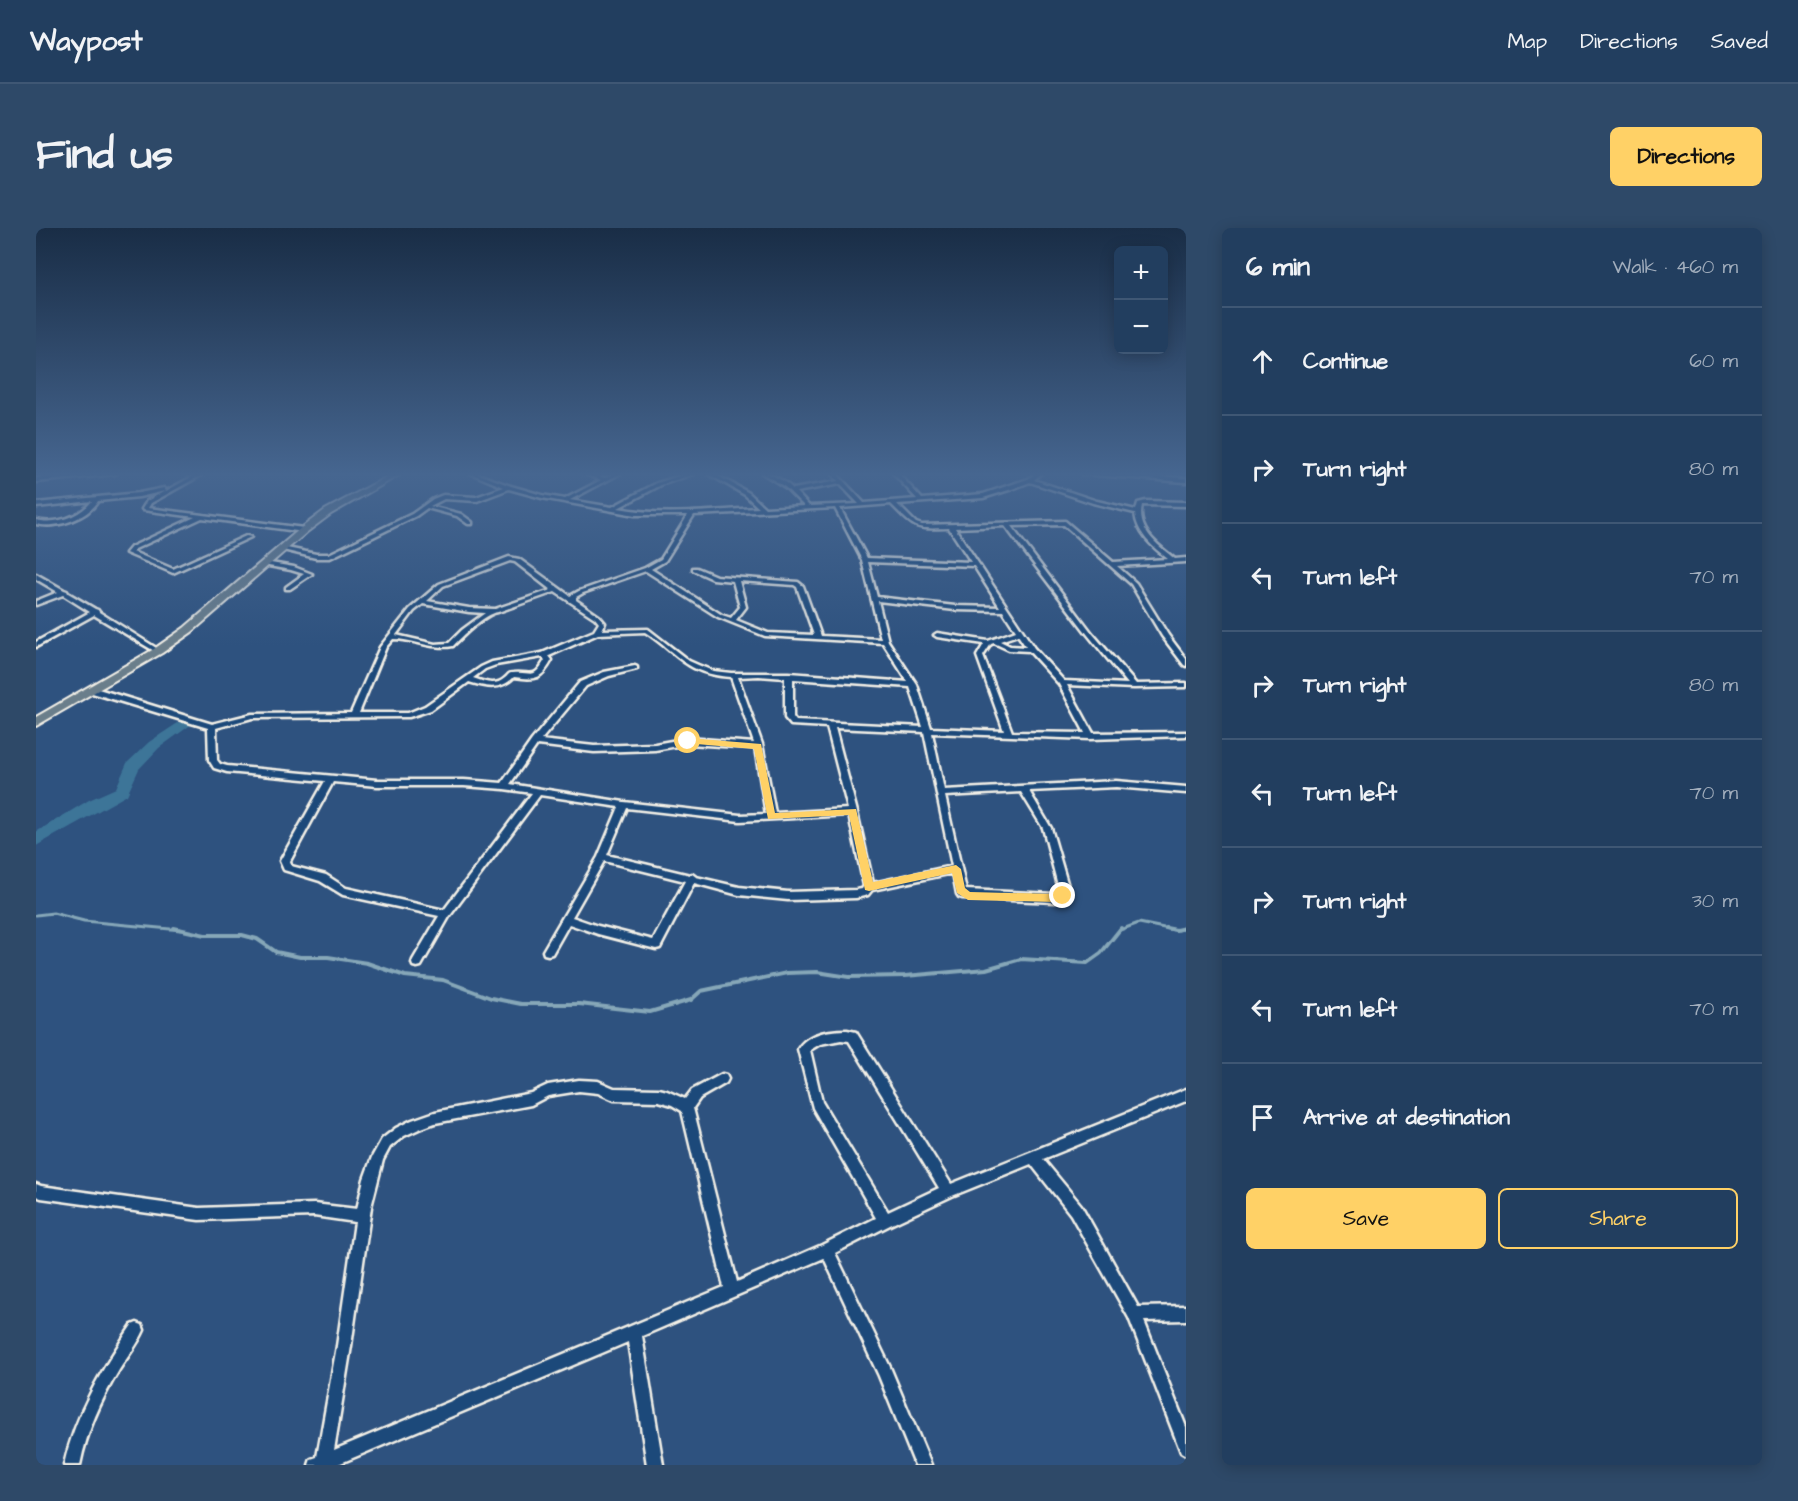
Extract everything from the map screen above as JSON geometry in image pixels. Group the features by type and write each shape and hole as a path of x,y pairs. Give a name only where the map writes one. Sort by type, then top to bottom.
{"main road":[{"path":"36,722 158,651 196,624 303,531"}],"street":[{"path":"170,531 133,548 129,553 173,571 248,537"},
{"path":"282,549 316,556 330,556 381,531"},
{"path":"573,600 573,596 581,592 647,569 663,560 681,531"},
{"path":"850,531 865,560 885,641 913,686 927,728 960,890 968,896 1055,898 1065,893 1047,828 1023,788"},
{"path":"954,531 1031,650 1062,683 1090,736"},
{"path":"1011,531 1090,634 1134,686"},
{"path":"1074,531 1114,564 1138,591 1165,636 1186,664"},
{"path":"1141,531 1173,560"},
{"path":"354,716 383,646 412,610 441,585 509,559 517,560 602,623 597,632"},
{"path":"865,560 977,564"},
{"path":"1114,564 1186,561"},
{"path":"266,564 292,568 309,574 288,588"},
{"path":"647,569 707,609 767,635 885,641"},
{"path":"695,569 714,578 790,582 800,586 818,637"},
{"path":"36,576 158,651"},
{"path":"733,620 742,607 736,579"},
{"path":"390,637 399,636 431,646 451,645 464,631 490,612 556,590"},
{"path":"36,603 65,592"},
{"path":"875,599 955,608 1004,609"},
{"path":"423,602 490,612"},
{"path":"36,645 96,611"},
{"path":"92,690 212,727 252,716 295,714 394,716 420,712 494,663 544,655 597,632 646,630 687,662 706,672 734,676 789,675 913,686"},
{"path":"1008,734 980,656 982,650 992,642 1019,632"},
{"path":"937,635 1031,650"},
{"path":"468,679 495,686 503,684 512,675 536,676 544,671 549,660 544,655"},
{"path":"504,786 535,742 583,684 607,674 634,668"},
{"path":"789,675 791,721 831,726 927,728 1008,734 1090,736 1186,734"},
{"path":"734,676 758,746 771,817"},
{"path":"1062,683 1134,686 1186,685"},
{"path":"831,726 869,887"},
{"path":"212,727 213,760 217,766 377,783 464,783 504,786 624,805 708,815 771,817 853,812"},
{"path":"535,742 594,749 654,747 688,741 758,746"},
{"path":"330,779 285,861 287,868 323,878 343,891 446,914"},
{"path":"941,793 1116,784 1186,790"},
{"path":"417,963 446,914 538,792"},
{"path":"548,951 602,857 624,805"},
{"path":"602,857 739,891 788,896 856,894 865,892 869,887 956,869"},
{"path":"566,919 656,945 692,878"},
{"path":"885,1220 817,1104 804,1049 809,1043 844,1034 852,1036 948,1191"},
{"path":"687,1107 696,1094 722,1079"},
{"path":"321,1464 344,1348 363,1216 376,1156 386,1143 399,1134 434,1117 533,1098 549,1091 586,1086 600,1087 612,1094 648,1092 673,1097 687,1107 732,1291"},
{"path":"321,1464 827,1250 948,1191 1186,1095"},
{"path":"1034,1157 1076,1210 1134,1314 1186,1447"},
{"path":"38,1194 199,1214 314,1209 363,1216"},
{"path":"827,1250 885,1372 923,1465"},
{"path":"1134,1314 1186,1313"},
{"path":"72,1465 82,1425 100,1384 137,1330"},
{"path":"634,1332 655,1465"}],"waterway":[{"path":"36,840 95,804 122,791 132,767 154,745 187,721"},
{"path":"36,915 53,913 84,921 181,930"},
{"path":"1120,930 1139,923 1174,930"},
{"path":"174,928 205,935 242,935 257,939 276,952 300,957 328,957 367,963 405,976 443,980 491,998 521,1004 579,1004 650,1012 691,1000 701,991 787,973 817,972 849,977 905,976 986,969 1021,959 1087,963 1101,953 1121,928"},
{"path":"1166,928 1176,930 1185,928"},
{"path":"1178,930 1186,928"}],"route":[{"path":"688,741 758,746 771,817 853,812 869,887 956,869 960,890 962,894 968,896 1055,898 1063,896"}]}
